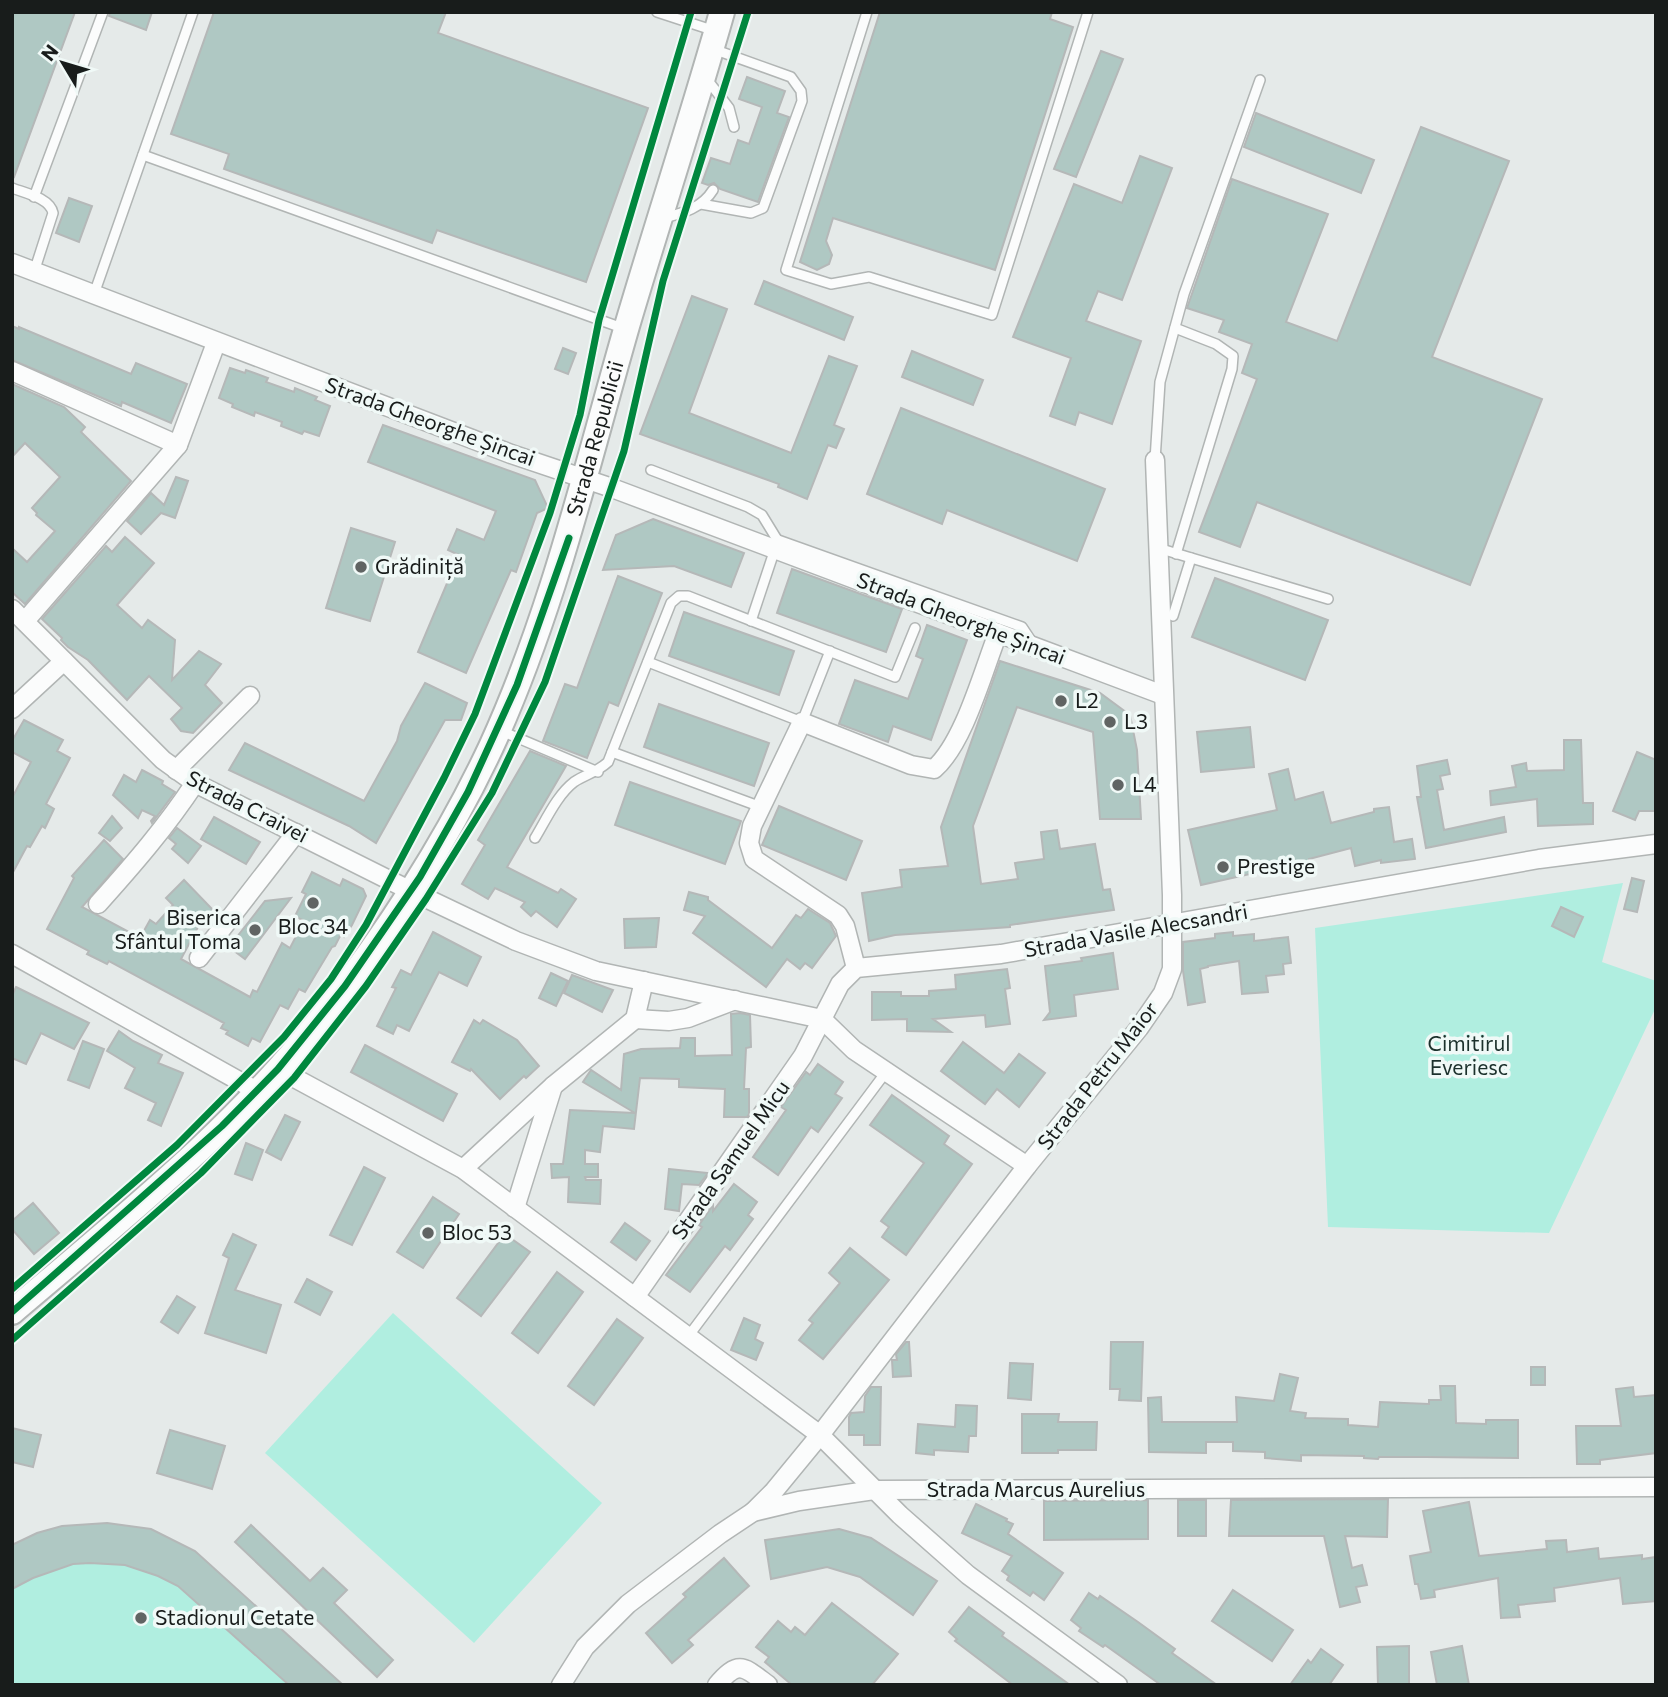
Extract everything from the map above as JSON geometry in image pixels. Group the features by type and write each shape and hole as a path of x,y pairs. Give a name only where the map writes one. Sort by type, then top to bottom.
{"main road":[{"name":"Strada Republicii","path":"12,1312 167,1177 278,1069 324,1015 411,891 451,825 498,730 538,629 569,538 626,330 717,31"}],"street":[{"name":"Strada Gheorghe Șincai","path":"12,264 511,454 779,548 1163,695"},
{"path":"19,615 178,445 216,343"},
{"path":"12,371 178,445"},
{"name":"Strada Petru Maior","path":"753,1512 775,1491 820,1435 1027,1166 1139,1028 1163,993 1172,970 1163,695 1167,551 1155,460"},
{"name":"Strada Craivei","path":"19,615 176,770 195,783 411,891"},
{"path":"822,1019 841,984 856,968 850,941 838,915 754,859 749,843 752,826 802,722 911,765 934,769 946,759 963,725 998,633"},
{"path":"12,709 64,661"},
{"path":"176,770 250,696"},
{"path":"98,904 152,843 195,783"},
{"path":"199,958 296,833"},
{"name":"Strada Vasile Alecsandri","path":"856,968 1001,954 1539,859 1656,844"},
{"path":"411,891 527,945 596,971 822,1019 854,1050 1027,1166"},
{"path":"12,954 257,1091"},
{"path":"463,1169 553,1086 635,1019 644,981"},
{"path":"635,1019 669,1021 688,1018 735,1000"},
{"name":"Strada Samuel Micu","path":"635,1297 803,1056 822,1019"},
{"path":"278,1069 463,1169 820,1435 874,1490 968,1575 1118,1685"},
{"path":"515,1208 553,1086"},
{"name":"Strada Marcus Aurelius","path":"753,1512 799,1501 874,1490 1656,1487"},
{"path":"561,1685 585,1647 628,1604 753,1512"},
{"path":"717,1685 729,1671 738,1668 746,1669 768,1685"}],"lane":[{"path":"34,197 103,12"},
{"path":"93,295 193,12"},
{"path":"657,12 717,31 791,77 802,91 802,101 763,208 751,213 701,204"},
{"path":"867,12 786,270 831,284 869,277 992,316 1088,12"},
{"path":"703,75 729,108 734,127"},
{"path":"1155,460 1160,382 1184,294 1260,80"},
{"path":"143,155 626,330"},
{"path":"12,188 48,203 52,208 53,213 34,272"},
{"path":"659,220 701,204 713,190"},
{"path":"1175,328 1216,344 1233,356 1232,369 1167,551 1328,599"},
{"path":"651,470 748,507 762,516 779,548 1022,627 1035,647"},
{"path":"751,621 779,548"},
{"path":"1173,616 1191,558"},
{"path":"535,838 563,793 575,782 597,772 608,762 671,603 679,596 688,596 895,677 915,628"},
{"path":"648,662 802,722 830,651"},
{"path":"498,730 597,772"},
{"path":"612,752 761,807"},
{"path":"687,1338 886,1072"}],"green space":[{"name":"Cimitirul Everiesc","path":"1623,883 1602,962 1656,981 1656,1007 1549,1233 1328,1227 1315,928"},
{"path":"393,1313 602,1503 474,1643 265,1453"},
{"name":"Stadionul Cetate","path":"107,1523 151,1529 195,1551 343,1685 12,1685 12,1545 58,1528"}],"building":[{"path":"12,12 75,12 14,177 12,176"},
{"path":"110,12 152,12 146,30 109,16"},
{"path":"214,12 446,12 438,33 648,108 586,282 437,230 432,243 224,169 229,154 171,134"},
{"path":"880,12 1052,12 1050,19 1073,27 995,270 833,218 826,241 832,255 829,264 817,270 800,262"},
{"path":"1101,51 1123,59 1076,177 1054,169"},
{"path":"747,77 785,91 777,113 789,117 758,202 720,189 714,183 702,183 711,158 730,164 738,140 749,144 762,107 739,99"},
{"path":"1256,113 1374,160 1361,193 1244,147"},
{"path":"1421,127 1509,161 1432,357 1542,399 1470,585 1257,502 1240,547 1199,532 1257,379 1242,373 1252,344 1219,332 1224,320 1187,308 1232,179 1328,214 1286,322 1337,341"},
{"path":"1140,156 1172,168 1122,300 1098,291 1086,321 1141,341 1112,424 1079,412 1075,425 1050,416 1071,358 1013,337 1074,184 1122,203"},
{"path":"69,198 92,206 79,242 56,233"},
{"path":"764,281 853,317 844,340 755,304"},
{"path":"692,296 727,309 689,413 791,453 829,356 857,366 834,425 844,429 836,448 828,445 807,499 778,487 779,484 640,434"},
{"path":"12,326 131,374 136,363 187,384 171,423 122,402 121,406 12,360"},
{"path":"563,348 576,353 568,374 555,369"},
{"path":"912,351 983,380 973,405 902,377"},
{"path":"230,368 245,373 246,370 268,378 266,382 294,392 295,388 330,406 319,436 304,431 302,434 281,426 282,422 255,412 254,416 219,398"},
{"path":"12,384 64,407 85,427 81,432 131,481 25,604 12,592 12,548 27,562 55,531 36,515 32,508 60,477 25,443 12,457"},
{"path":"901,408 1105,489 1077,561 947,510 942,524 867,494"},
{"path":"383,425 535,480 548,508 537,513 516,572 511,570 466,673 418,652 459,555 448,550 457,529 484,540 496,511 368,462"},
{"path":"176,477 188,481 175,518 161,513 141,534 127,521 151,493 164,505"},
{"path":"653,519 744,553 731,587 674,566 603,570 616,535"},
{"path":"351,528 395,542 370,621 326,608"},
{"path":"125,537 154,563 117,605 142,628 148,620 175,640 172,680 199,651 221,664 205,685 222,703 193,733 181,731 171,719 182,708 149,676 127,700 88,660 68,647 42,619 106,546 112,552"},
{"path":"792,569 902,609 886,652 777,613"},
{"path":"618,576 662,593 618,706 609,702 587,758 543,741 565,684 577,688"},
{"path":"1215,578 1328,620 1305,680 1192,637"},
{"path":"684,612 794,651 779,695 669,656"},
{"path":"927,625 967,640 931,740 893,726 888,742 839,724 855,680 908,699 923,659 916,656"},
{"path":"1000,661 1100,693 1130,715 1137,750 1141,819 1100,819 1093,732 1017,707 973,826 981,884 1018,879 1015,863 1044,859 1041,832 1057,830 1060,849 1095,844 1103,890 1110,889 1114,910 1010,927 895,935 869,941 862,893 902,887 900,870 948,866 941,827"},
{"path":"425,683 467,703 461,720 445,720 376,843 349,826 229,770 245,743 364,801"},
{"path":"659,704 769,743 754,786 644,747"},
{"path":"24,720 63,740 57,751 70,758 46,804 54,809 45,828 42,826 30,847 27,846 12,874 12,798 31,762 12,752 12,741"},
{"path":"1250,727 1254,767 1201,772 1197,732"},
{"path":"1564,740 1581,740 1583,803 1593,803 1593,824 1538,826 1537,799 1491,805 1490,791 1516,787 1512,766 1526,763 1527,771 1564,770"},
{"path":"530,751 566,766 507,867 558,893 561,889 576,899 557,927 536,911 531,916 521,907 525,902 495,888 488,899 462,884 485,845 478,840"},
{"path":"1637,752 1656,760 1656,811 1639,811 1635,820 1613,811"},
{"path":"1447,760 1450,774 1440,776 1443,789 1437,790 1444,830 1504,817 1506,832 1426,848 1417,797 1421,797 1417,766"},
{"path":"1288,769 1295,800 1323,792 1331,823 1389,807 1394,842 1412,839 1415,859 1381,863 1381,860 1355,866 1351,848 1309,859 1310,866 1291,870 1290,865 1201,885 1188,830 1277,810 1269,774"},
{"path":"142,770 163,781 162,784 175,792 152,823 155,816 142,810 138,818 113,795 124,775 136,782"},
{"path":"630,782 741,821 725,864 615,825"},
{"path":"779,806 862,841 846,880 762,845"},
{"path":"112,816 122,828 110,841 99,833"},
{"path":"214,817 260,842 246,864 201,839"},
{"path":"177,828 201,846 188,863 172,849 176,844 169,838"},
{"path":"104,840 123,859 82,907 140,938 150,920 156,924 173,905 166,898 184,880 213,910 199,925 181,959 250,997 253,990 257,992 282,943 290,948 304,921 295,916 306,894 302,892 312,872 340,886 343,879 363,889 366,896 352,925 344,937 341,934 305,992 299,989 288,1009 280,1005 260,1042 252,1038 248,1046 226,1034 228,1031 221,1028 224,1023 109,961 107,964 87,954 89,951 47,929 74,878 72,876"},
{"path":"1632,878 1644,881 1637,912 1624,909"},
{"path":"689,892 708,897 708,900 772,948 796,915 801,918 808,909 830,923 836,936 812,968 805,963 800,969 787,959 766,987 693,933 705,916 684,910"},
{"name":"Biserica Sfântul Toma","path":"291,898 245,959 229,947 265,901"},
{"path":"1561,907 1583,917 1574,937 1552,926"},
{"path":"659,918 656,947 625,948 624,919"},
{"path":"433,932 481,957 467,986 439,972 409,1031 397,1025 393,1034 377,1026 396,988 392,987 401,970 411,975"},
{"path":"1233,932 1233,936 1254,934 1254,941 1288,937 1291,963 1283,964 1284,974 1266,976 1268,992 1242,994 1239,961 1200,969 1205,1002 1188,1005 1183,971 1183,942 1215,938 1215,934"},
{"path":"1113,953 1118,989 1074,995 1076,1016 1044,1020 1050,1012 1045,966"},
{"path":"1007,969 1010,988 1005,989 1010,1024 986,1027 985,1015 933,1019 951,1032 907,1031 907,1019 872,1020 872,992 929,996 929,991 956,989 955,975"},
{"path":"551,973 568,981 556,1006 539,998"},
{"path":"572,975 613,990 602,1012 564,993"},
{"path":"16,987 89,1023 74,1049 41,1033 26,1064 12,1058 12,996"},
{"path":"731,1014 750,1015 751,1047 746,1048 744,1089 749,1089 747,1117 724,1117 725,1089 679,1087 679,1079 640,1078 634,1129 603,1126 600,1152 585,1150 585,1164 598,1164 598,1177 585,1177 586,1180 601,1180 600,1204 568,1202 569,1177 552,1178 551,1164 563,1164 570,1110 635,1113 583,1082 591,1070 621,1090 624,1054 641,1049 680,1048 681,1038 695,1038 695,1056 732,1055"},
{"path":"474,1020 480,1024 483,1020 517,1040 539,1066 500,1099 471,1069 470,1071 452,1062"},
{"path":"119,1031 162,1055 158,1063 183,1073 161,1126 148,1120 156,1103 125,1088 135,1068 107,1051"},
{"path":"83,1041 104,1049 89,1088 68,1080"},
{"path":"963,1042 1004,1073 1019,1054 1045,1073 1019,1107 997,1089 985,1104 941,1071"},
{"path":"365,1045 457,1094 443,1121 351,1072"},
{"path":"818,1064 843,1082 835,1094 842,1098 818,1132 811,1127 778,1175 753,1157 786,1110 781,1107 806,1072 810,1075"},
{"path":"892,1095 949,1136 944,1144 972,1164 906,1255 882,1237 889,1227 881,1221 924,1163 870,1125"},
{"path":"285,1115 300,1122 281,1160 266,1152"},
{"path":"246,1143 263,1150 252,1180 235,1174"},
{"path":"364,1167 385,1178 352,1245 330,1235"},
{"path":"669,1169 708,1173 699,1185 682,1184 679,1211 665,1209"},
{"path":"734,1184 757,1202 748,1215 753,1219 730,1250 725,1246 690,1292 666,1275 702,1227 699,1225 713,1205 713,1211"},
{"name":"Bloc 53","path":"433,1197 459,1214 423,1268 397,1252"},
{"path":"33,1203 59,1233 34,1254 12,1229 12,1221"},
{"path":"625,1223 650,1241 636,1260 611,1242"},
{"path":"233,1234 256,1245 235,1290 281,1305 266,1353 205,1333 229,1258 223,1255"},
{"path":"505,1234 530,1252 481,1316 457,1298"},
{"path":"850,1248 889,1280 823,1359 799,1340 813,1323 809,1320 840,1283 829,1273"},
{"path":"557,1272 583,1292 538,1353 512,1333"},
{"path":"307,1279 332,1292 320,1315 295,1302"},
{"path":"177,1296 195,1307 178,1333 161,1322"},
{"path":"744,1318 760,1325 755,1339 763,1343 756,1360 731,1350"},
{"path":"617,1319 643,1338 594,1405 568,1386"},
{"path":"909,1342 911,1376 893,1377 892,1360 897,1360 896,1354"},
{"path":"1111,1342 1143,1342 1141,1401 1119,1400 1120,1389 1110,1389"},
{"path":"1010,1363 1033,1364 1031,1400 1008,1398"},
{"path":"1531,1367 1545,1367 1545,1385 1531,1385"},
{"path":"1280,1374 1298,1378 1290,1411 1306,1413 1305,1418 1348,1419 1348,1425 1378,1427 1380,1402 1429,1404 1429,1400 1441,1400 1440,1386 1455,1386 1456,1423 1486,1424 1486,1420 1518,1420 1518,1458 1378,1459 1364,1456 1301,1455 1301,1461 1265,1458 1265,1452 1233,1451 1233,1442 1206,1442 1206,1453 1149,1452 1148,1398 1161,1397 1162,1422 1237,1422 1236,1397 1274,1401"},
{"path":"871,1387 881,1387 880,1445 864,1445 864,1435 849,1435 849,1417 851,1413 864,1412 865,1396"},
{"path":"1633,1387 1634,1397 1656,1395 1656,1453 1600,1460 1600,1464 1577,1464 1576,1426 1621,1426 1616,1389"},
{"path":"956,1405 977,1406 976,1436 969,1436 968,1452 934,1450 934,1455 916,1453 918,1424 955,1427"},
{"path":"1022,1414 1059,1414 1058,1422 1097,1422 1096,1450 1022,1453"},
{"path":"12,1428 41,1435 33,1467 12,1462"},
{"path":"170,1430 225,1446 212,1489 157,1473"},
{"path":"1388,1499 1387,1537 1345,1536 1352,1568 1362,1565 1367,1585 1356,1587 1360,1602 1340,1607 1324,1536 1229,1536 1231,1500"},
{"path":"1148,1500 1148,1539 1044,1540 1044,1501"},
{"path":"1178,1500 1206,1500 1206,1536 1178,1536"},
{"path":"1469,1502 1479,1556 1547,1549 1546,1541 1566,1540 1567,1552 1598,1548 1599,1559 1642,1555 1642,1559 1656,1557 1656,1601 1623,1604 1620,1578 1554,1588 1555,1601 1518,1605 1520,1617 1501,1618 1498,1578 1434,1590 1435,1597 1421,1599 1410,1556 1431,1552 1423,1511"},
{"path":"976,1504 1007,1519 1006,1521 1013,1524 1008,1534 1063,1573 1044,1600 1033,1592 1030,1596 1007,1580 1009,1576 1002,1571 1012,1556 962,1533"},
{"path":"107,1523 151,1529 195,1551 343,1685 289,1685 178,1586 125,1565 73,1564 33,1578 12,1589 12,1545 37,1533 62,1526"},
{"path":"251,1525 310,1581 323,1568 347,1590 334,1603 393,1660 377,1677 235,1542"},
{"path":"839,1529 871,1538 937,1581 913,1615 860,1577 827,1567 771,1579 765,1540"},
{"path":"724,1558 749,1586 688,1640 693,1645 672,1663 646,1633 686,1597 683,1594"},
{"path":"1233,1590 1293,1630 1272,1661 1212,1621"},
{"path":"1089,1593 1098,1599 1100,1596 1138,1622 1175,1649 1172,1653 1217,1685 1161,1685 1105,1645 1103,1647 1079,1631 1081,1628 1071,1620"},
{"path":"832,1603 898,1654 872,1685 792,1685 765,1662 769,1657 756,1647 778,1621 791,1632 795,1627 805,1635"},
{"path":"969,1607 1004,1633 1002,1636 1070,1685 1013,1685 955,1641 957,1639 949,1632"},
{"path":"1409,1646 1409,1685 1378,1685 1377,1647"},
{"path":"1462,1646 1469,1685 1437,1685 1431,1652"},
{"path":"1321,1649 1343,1665 1329,1685 1290,1685 1308,1660 1311,1663"}],"cycle path":[{"path":"12,1289 177,1145 284,1037 331,979 366,925 475,714 550,513 580,415 599,320 691,12"},
{"path":"12,1340 201,1173 294,1078 366,986 426,899 492,793 545,682 624,451 663,281 748,12"},
{"path":"12,1312 222,1126 278,1069 345,986 420,877 468,792 517,685 569,538"}],"place":[{"name":"Grădiniță","path":"361,567"},
{"name":"L2","path":"1061,701"},
{"name":"L3","path":"1110,722"},
{"name":"L4","path":"1118,785"},
{"name":"Prestige","path":"1223,867"},
{"name":"Bloc 34","path":"313,903"},
{"name":"Biserica Sfântul Toma","path":"255,930"},
{"name":"Bloc 53","path":"428,1233"},
{"name":"Stadionul Cetate","path":"141,1618"}]}
